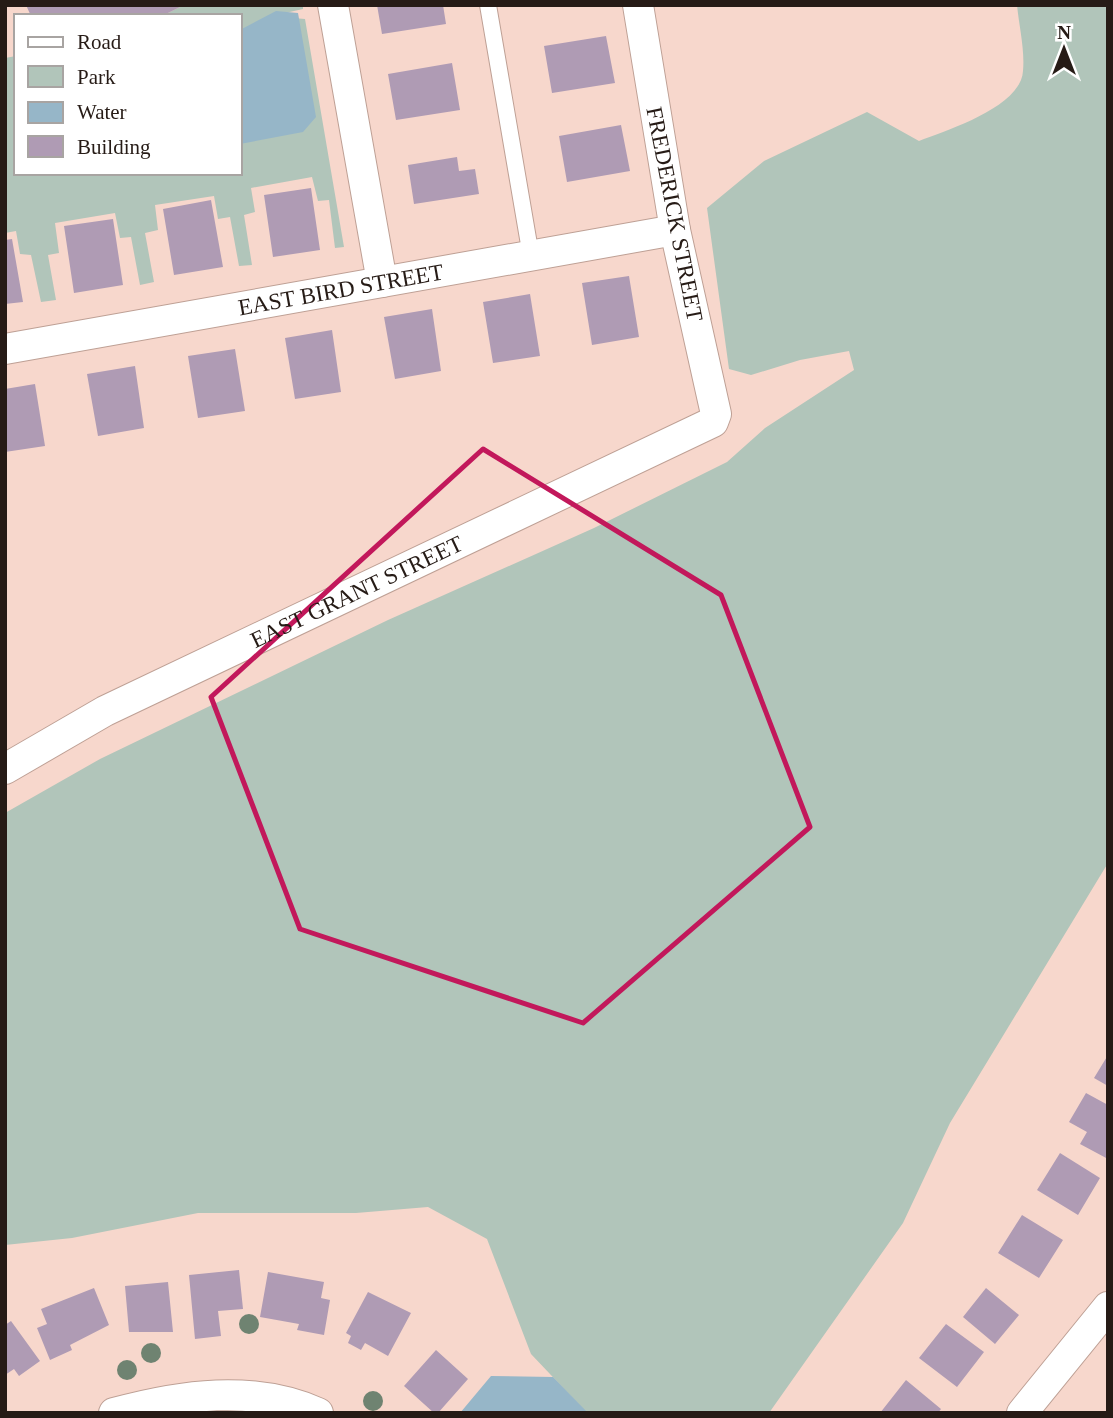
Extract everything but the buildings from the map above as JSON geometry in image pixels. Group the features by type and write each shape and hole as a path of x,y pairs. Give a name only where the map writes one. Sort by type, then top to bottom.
{"street":[{"path":"333,5 382,282"},
{"name":"FREDERICK STREET","path":"638,5 675,230 716,414 713,422"},
{"name":"EAST BIRD STREET","path":"5,349 675,230"},
{"name":"EAST GRANT STREET","path":"5,769 25,754 105,711 713,422"},
{"path":"1022,1413 1108,1307"},
{"path":"114,1413 151,1403 218,1395 280,1400 318,1413"}],"lane":[{"path":"488,5 531,256"}],"highlighted area":[{"path":"483,449 721,595 810,827 583,1023 300,929 211,697"}],"green space":[{"path":"184,5 303,5 303,9 276,15 242,36 242,14 166,14"},
{"path":"1017,5 1108,5 1108,863 950,1123 903,1223 769,1413 587,1413 531,1354 487,1239 428,1207 356,1213 198,1213 72,1238 5,1245 5,813 100,759 388,620 594,528 727,462 765,428 854,370 849,351 800,360 751,375 729,369 707,208 764,161 867,112 919,141 964,124 997,106 1010,96 1019,84 1023,71 1023,46"},
{"path":"293,18 305,19 344,247 335,248 329,200 318,201 312,177 251,188 255,212 244,215 252,265 239,266 230,217 218,219 214,196 155,205 158,230 145,233 154,282 140,285 131,237 120,238 115,213 55,223 59,253 48,255 56,300 41,302 31,255 20,254 16,231 5,233 5,58 14,56 14,175 242,175 242,46"}],"water":[{"path":"276,11 298,13 316,117 303,132 242,144 242,29"},
{"path":"491,1376 553,1377 588,1413 460,1413"}]}
